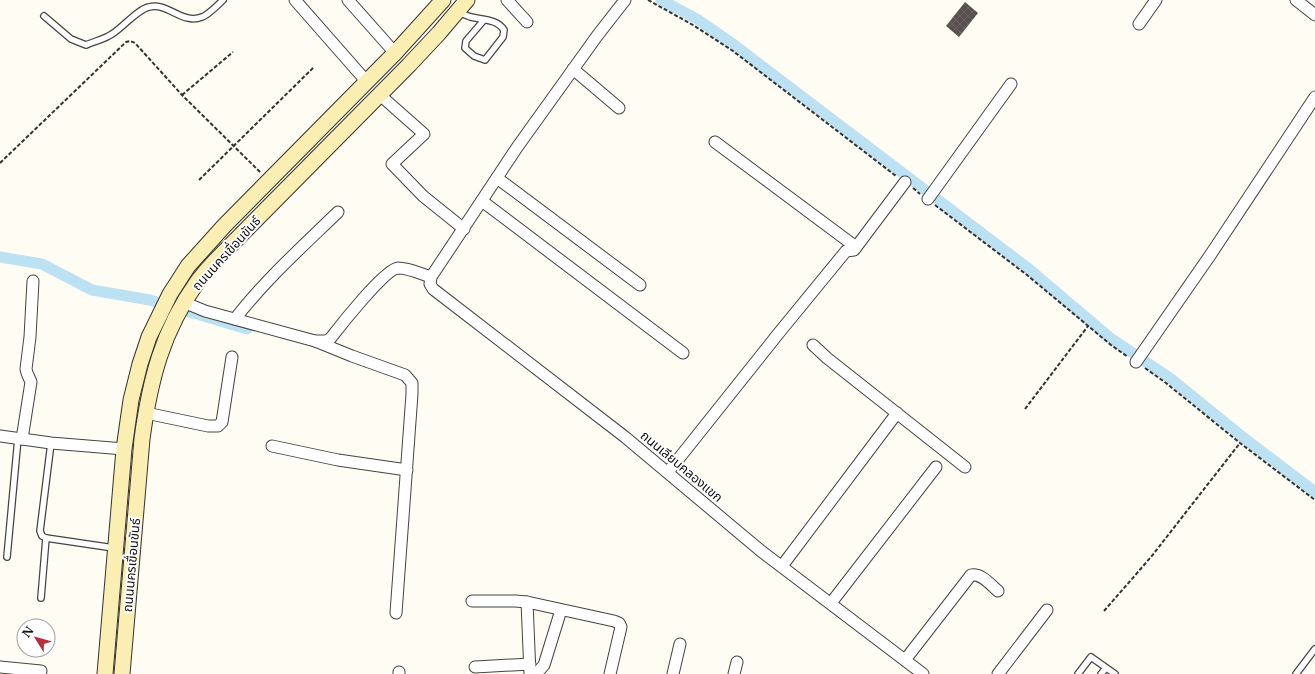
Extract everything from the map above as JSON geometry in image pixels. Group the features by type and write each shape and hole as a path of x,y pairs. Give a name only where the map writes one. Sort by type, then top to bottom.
{"main road":[{"name":"ถนนนครเขื่อนขันธ์","path":"105,674 117,549 124,450 131,400 140,364 149,337 162,308 188,266 209,241 395,54 443,0"},
{"name":"ถนนนครเขื่อนขันธ์","path":"122,674 142,439 146,413 154,375 164,342 180,308 199,279 218,258 380,95 439,33 462,6"},
{"path":"303,146 316,159"},
{"path":"115,568 131,569"}],"street":[{"path":"295,0 367,82"},
{"path":"348,0 395,54"},
{"path":"507,0 527,22"},
{"path":"315,341 326,341 330,339 373,288 397,268 431,277 518,146 625,0"},
{"path":"1139,24 1156,0"},
{"path":"1296,0 1315,15"},
{"path":"573,69 619,108"},
{"path":"931,195 1011,84"},
{"path":"380,95 424,134 392,164 424,196 464,229"},
{"path":"1139,358 1207,260 1315,97"},
{"path":"715,142 856,247"},
{"path":"497,178 640,285"},
{"path":"668,472 846,251 854,250 905,182"},
{"path":"482,201 683,353"},
{"path":"235,319 272,276 338,212"},
{"name":"ถนนเลียบคลองแขก","path":"431,277 430,284 434,290 613,427 782,566 923,674"},
{"path":"20,438 31,382 26,373 26,369 30,338 32,281"},
{"path":"180,308 205,311 315,341 405,375 412,383 396,613"},
{"path":"813,345 965,468"},
{"path":"146,413 208,426 218,426 222,422 232,357"},
{"path":"782,566 897,413"},
{"path":"0,436 51,443 124,450"},
{"path":"272,446 338,460 407,470"},
{"path":"831,604 936,467"},
{"path":"905,660 971,575 975,574 981,577 998,591"},
{"path":"472,601 527,602 619,623 621,627 610,674"},
{"path":"475,667 530,669 527,602"},
{"path":"536,674 544,665 561,610"},
{"path":"998,674 1047,610"},
{"path":"673,674 680,644"},
{"path":"734,674 737,662"},
{"path":"0,667 41,672"}],"lane":[{"path":"44,16 71,39 86,45 112,34 148,7 161,6 175,14 189,19 202,17 223,0"},
{"path":"462,6 470,16 493,21 504,30 503,37 484,60 474,56 465,48 466,41 484,20"},
{"path":"7,557 20,438"},
{"path":"51,443 40,531 42,536 46,538 117,549"},
{"path":"41,598 46,538"},
{"path":"1296,674 1315,649"},
{"path":"1078,674 1091,657 1114,674"},
{"path":"1101,674 1106,668"}],"path":[{"path":"648,0 693,25 733,51 905,182 931,195 1111,346 1139,358 1166,383 1240,443 1315,500"},
{"path":"0,163 126,42 130,41 135,43 182,95 269,180"},
{"path":"182,95 233,52"},
{"path":"199,180 314,67"},
{"path":"1025,409 1088,326"},
{"path":"1104,611 1151,557 1240,443"}],"building":[{"path":"965,2 978,13 959,37 946,26"}],"waterway":[{"path":"661,0 697,19 733,44 1029,269 1109,337 1170,378 1244,438 1315,492"},
{"path":"0,257 42,264 92,290 150,300 247,329"}]}
